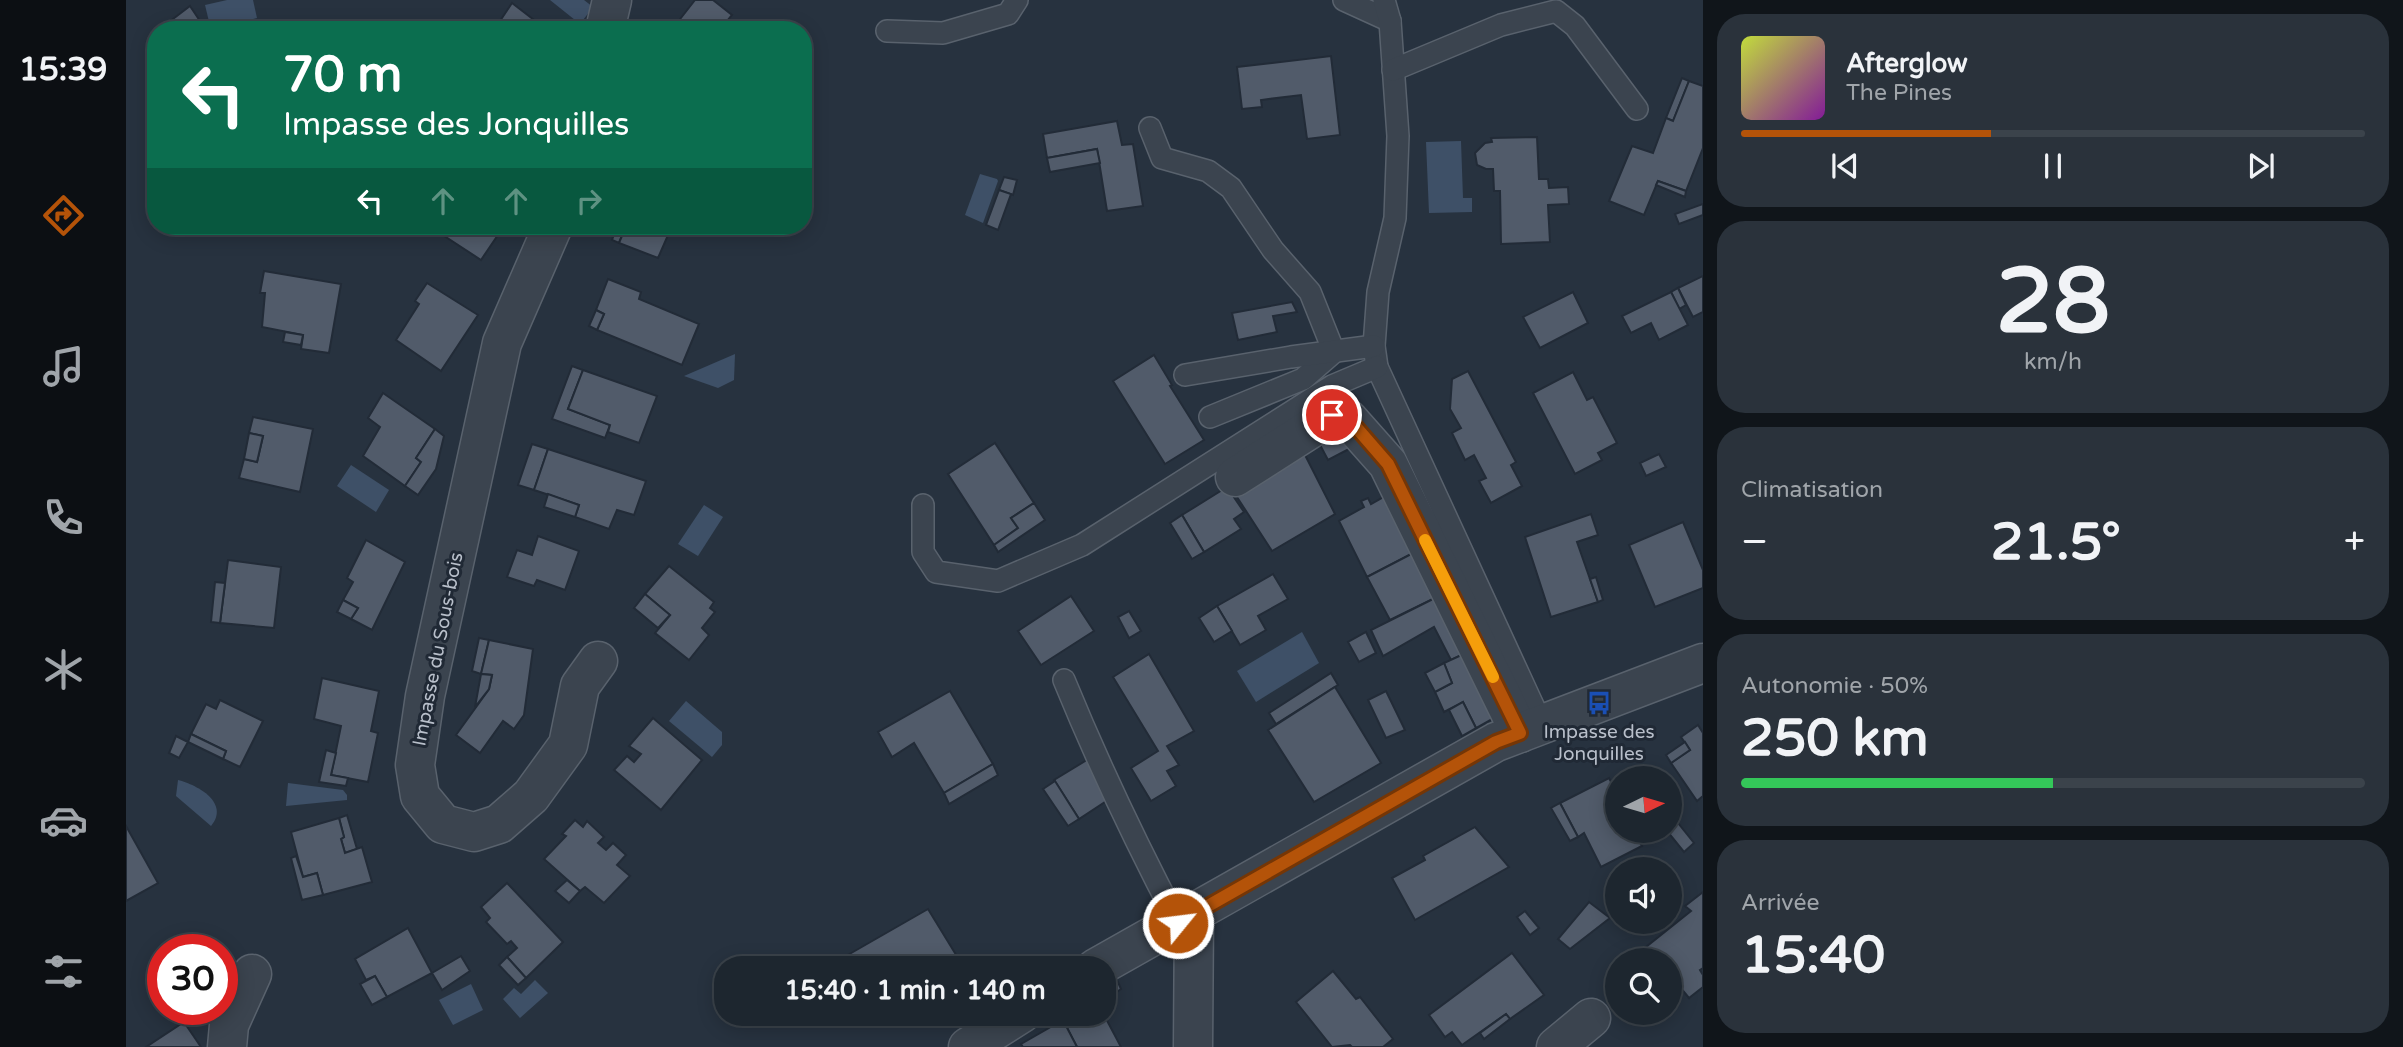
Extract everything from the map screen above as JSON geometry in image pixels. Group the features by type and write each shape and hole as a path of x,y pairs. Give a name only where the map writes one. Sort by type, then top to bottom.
{"street":[{"path":"607,21 612,0"},
{"name":"Impasse du Sous-bois","path":"549,235 502,343 425,696 415,765 420,796 443,824 474,832 499,824 531,796 568,745 580,686 598,661"},
{"path":"1235,477 1332,415 1349,419 1388,464 1531,729"},
{"path":"1116,957 1496,742 1703,663"},
{"path":"1186,919 1193,1047"},
{"path":"227,1047 229,1025 253,974"},
{"path":"1556,1047 1591,1018"},
{"path":"968,1047 1001,1026"}],"lane":[{"path":"887,31 943,33 1008,14 1017,0"},
{"path":"1344,0 1390,21"},
{"path":"1384,0 1390,21 1398,136 1395,218 1378,292 1376,356 1531,729"},
{"path":"1393,70 1501,25 1556,10 1575,26 1637,109"},
{"path":"1150,128 1162,158 1208,171 1231,188 1273,250 1310,292 1334,352"},
{"path":"1185,375 1334,352 1376,356"},
{"path":"1210,417 1303,379 1334,352"},
{"path":"923,505 923,552 936,572 998,580 1082,545 1376,356"},
{"path":"1064,680 1130,831 1186,919"}],"water":[{"path":"227,0 253,0 257,18 246,21 209,21 205,5"},
{"path":"550,0 584,0 593,7 582,21 576,21"},
{"path":"1461,141 1463,198 1472,198 1472,212 1429,213 1426,142"},
{"path":"980,174 998,181 983,223 965,215"},
{"path":"735,354 734,380 718,388 684,376"},
{"path":"351,465 389,490 376,512 337,486"},
{"path":"704,505 723,517 698,556 678,544"},
{"path":"1302,632 1319,663 1256,702 1237,671"},
{"path":"686,701 722,732 722,745 712,757 669,721"},
{"path":"178,780 209,796 217,810 211,826 176,796"},
{"path":"288,783 343,790 347,800 286,806"},
{"path":"535,980 548,993 520,1018 503,999 514,988 521,994"},
{"path":"471,984 483,1010 453,1025 439,1000"}],"building":[{"path":"695,0 713,0 732,15 727,21 679,21"},
{"path":"512,3 535,21 500,21"},
{"path":"190,6 200,21 170,21"},
{"path":"1331,56 1340,135 1307,139 1301,95 1261,100 1262,107 1242,109 1237,67"},
{"path":"1682,78 1689,81 1673,121 1666,118"},
{"path":"1689,81 1703,86 1703,148 1686,191 1658,181 1644,215 1609,201 1632,146 1653,153 1666,118 1673,121"},
{"path":"1117,121 1122,145 1133,144 1143,206 1107,211 1097,149 1047,158 1043,134"},
{"path":"1537,137 1539,179 1548,179 1549,188 1568,187 1569,204 1548,205 1550,242 1501,244 1500,191 1494,191 1493,169 1477,165 1475,153 1485,143 1492,142 1491,138"},
{"path":"1097,149 1100,163 1050,172 1047,158"},
{"path":"1004,177 1017,180 1013,195 999,190"},
{"path":"1658,181 1686,191 1685,197 1656,185"},
{"path":"999,190 1011,194 998,230 986,225"},
{"path":"1703,204 1703,215 1679,224 1675,214"},
{"path":"443,235 498,235 481,260"},
{"path":"614,235 622,235 619,243 612,240"},
{"path":"622,235 668,235 658,258 619,243"},
{"path":"264,271 341,284 329,353 301,349 303,335 262,327 265,293 260,293"},
{"path":"1703,276 1703,312 1693,317 1678,288"},
{"path":"608,279 641,292 639,299 699,324 682,365 597,330 604,314 596,310"},
{"path":"427,283 478,315 441,371 396,340 419,304 415,301"},
{"path":"1678,288 1686,305 1679,309 1671,292"},
{"path":"1573,292 1588,323 1540,348 1523,317"},
{"path":"1671,292 1688,325 1659,340 1651,323 1631,333 1622,316"},
{"path":"1292,302 1297,312 1273,316 1277,332 1238,340 1232,313"},
{"path":"596,310 604,314 597,330 589,326"},
{"path":"285,332 303,335 301,345 283,342"},
{"path":"1154,355 1204,440 1165,464 1113,381"},
{"path":"572,366 583,370 568,409 610,425 605,438 552,419"},
{"path":"583,370 657,396 639,443 608,432 610,425 568,409"},
{"path":"1468,371 1516,462 1511,465 1522,486 1491,503 1479,481 1486,478 1474,455 1465,460 1452,433 1461,428 1450,409 1452,379"},
{"path":"1573,372 1587,400 1593,397 1617,443 1598,453 1602,460 1575,474 1533,393"},
{"path":"383,393 435,429 416,458 421,462 405,486 363,456 380,427 368,418"},
{"path":"253,417 313,429 300,492 239,478 244,459 257,462 263,436 249,433"},
{"path":"1338,428 1349,449 1328,460 1318,441"},
{"path":"435,429 444,436 436,469 418,495 405,486 421,462 416,458"},
{"path":"249,433 263,436 257,462 244,459"},
{"path":"995,443 1034,503 1011,518 1018,528 994,545 948,474"},
{"path":"532,444 548,449 534,490 518,485"},
{"path":"548,449 646,481 634,515 617,510 609,529 575,517 579,505 534,490"},
{"path":"1303,451 1335,514 1272,551 1235,494"},
{"path":"1659,454 1666,467 1646,476 1640,463"},
{"path":"1227,487 1244,512 1234,519 1241,529 1204,552 1182,515"},
{"path":"548,494 579,505 575,517 544,507"},
{"path":"1389,494 1417,551 1367,577 1339,521 1364,507 1361,501 1368,498 1371,504"},
{"path":"1034,503 1045,520 998,552 994,545 1018,528 1011,518"},
{"path":"1591,514 1598,535 1577,542 1598,602 1551,617 1525,537"},
{"path":"1182,515 1204,552 1192,559 1170,523"},
{"path":"1683,522 1703,570 1703,588 1655,607 1629,545"},
{"path":"538,536 579,551 565,590 537,580 534,586 507,577 517,550 532,555"},
{"path":"366,540 405,562 372,630 351,619 358,608 343,600 353,582 347,578"},
{"path":"1417,551 1439,596 1390,620 1367,577"},
{"path":"228,560 281,567 274,628 220,623"},
{"path":"669,566 714,602 710,608 715,612 702,628 709,635 689,660 655,633 670,615 645,594"},
{"path":"1273,574 1288,599 1258,616 1266,630 1240,645 1217,606"},
{"path":"1596,577 1603,600 1598,602 1590,579"},
{"path":"215,582 225,583 220,623 211,622"},
{"path":"645,594 670,615 658,628 634,608"},
{"path":"1071,596 1094,631 1041,665 1018,631"},
{"path":"1439,596 1468,652 1451,660 1434,627 1383,656 1371,630"},
{"path":"343,600 358,608 351,619 337,612"},
{"path":"1217,606 1232,631 1214,642 1199,618"},
{"path":"1129,611 1141,631 1129,638 1118,617"},
{"path":"1366,632 1376,653 1359,662 1348,642"},
{"path":"479,638 489,640 481,674 472,671"},
{"path":"489,640 533,649 524,715 514,729 503,721 480,753 456,735 489,689 492,675 481,674"},
{"path":"1468,652 1499,715 1476,728 1463,702 1444,712 1435,692 1452,683 1444,663"},
{"path":"1149,654 1194,731 1167,746 1179,765 1167,771 1176,786 1151,801 1131,768 1158,751 1113,677"},
{"path":"1444,663 1452,683 1435,692 1425,673"},
{"path":"1331,673 1338,685 1276,724 1269,713"},
{"path":"481,674 492,675 489,689 475,707"},
{"path":"322,678 379,691 371,731 378,733 368,782 331,775 341,726 314,719"},
{"path":"1335,687 1381,763 1314,802 1268,730"},
{"path":"950,691 993,764 944,793 914,743 892,757 878,732"},
{"path":"1386,691 1405,730 1386,738 1368,700"},
{"path":"220,700 263,721 240,767 223,759 226,751 191,734 206,704 216,709"},
{"path":"1463,702 1476,728 1462,736 1449,710"},
{"path":"653,718 702,760 661,810 614,770 627,756 634,762 641,754 629,746"},
{"path":"1698,725 1703,733 1703,796 1697,801 1682,779 1682,766 1673,766 1671,763 1690,750 1681,737"},
{"path":"191,734 226,751 223,759 188,742"},
{"path":"176,736 188,742 179,758 169,753"},
{"path":"1685,742 1690,750 1671,763 1666,755"},
{"path":"326,750 336,753 331,775 348,778 346,786 319,782"},
{"path":"1090,758 1114,796 1079,819 1054,780"},
{"path":"993,764 998,775 949,804 944,793"},
{"path":"1605,780 1605,844 1642,846 1621,857 1605,857 1605,865 1601,867 1584,833 1578,837 1560,803"},
{"path":"1055,781 1079,819 1068,826 1043,789"},
{"path":"1560,803 1578,837 1570,841 1551,808"},
{"path":"347,815 357,849 345,853 339,818"},
{"path":"339,818 345,853 362,847 372,882 323,895 317,873 303,877 291,832"},
{"path":"575,820 583,827 587,821 604,837 598,843 606,850 613,843 626,855 617,865 630,876 604,903 585,887 580,891 544,859 566,836 562,834"},
{"path":"126,826 158,883 126,901"},
{"path":"1475,827 1509,867 1415,920 1392,878 1425,860 1423,856"},
{"path":"1682,828 1694,843 1684,852 1678,844 1682,844"},
{"path":"296,856 303,877 317,873 323,895 302,900 291,858"},
{"path":"567,880 580,891 569,903 555,891"},
{"path":"507,883 563,942 526,978 507,957 517,948 511,941 507,944 486,922 490,918 481,907"},
{"path":"1703,892 1703,968 1700,970 1703,987 1689,998 1682,990 1682,948 1646,947 1662,934 1682,934 1682,918 1691,911 1685,906"},
{"path":"1589,902 1605,914 1605,922 1570,949 1558,939"},
{"path":"928,909 957,956 846,956"},
{"path":"1525,911 1539,928 1530,935 1517,917"},
{"path":"408,928 432,973 387,997 375,976 366,980 355,959"},
{"path":"1512,953 1544,995 1510,1019 1506,1014 1462,1045 1452,1032 1445,1037 1429,1015"},
{"path":"461,956 470,971 442,990 432,973"},
{"path":"507,957 526,978 518,985 499,965"},
{"path":"1333,971 1356,999 1360,997 1393,1039 1383,1047 1332,1047 1296,1002"},
{"path":"375,976 387,997 372,1005 360,984"},
{"path":"1116,981 1121,989 1116,993"},
{"path":"1506,1014 1510,1019 1484,1039 1480,1033"},
{"path":"179,1025 186,1025 201,1047 146,1047"},
{"path":"1052,1026 1066,1026 1077,1047 1023,1047 1021,1044"},
{"path":"1066,1026 1110,1026 1121,1047 1077,1047"}],"slow traffic":[{"path":"1425,540 1493,677"}],"place":[{"name":"Impasse des Jonquilles","path":"1599,703"}],"route":[{"path":"1178,923 1496,742 1520,733 1388,464 1349,419 1332,415"}]}
